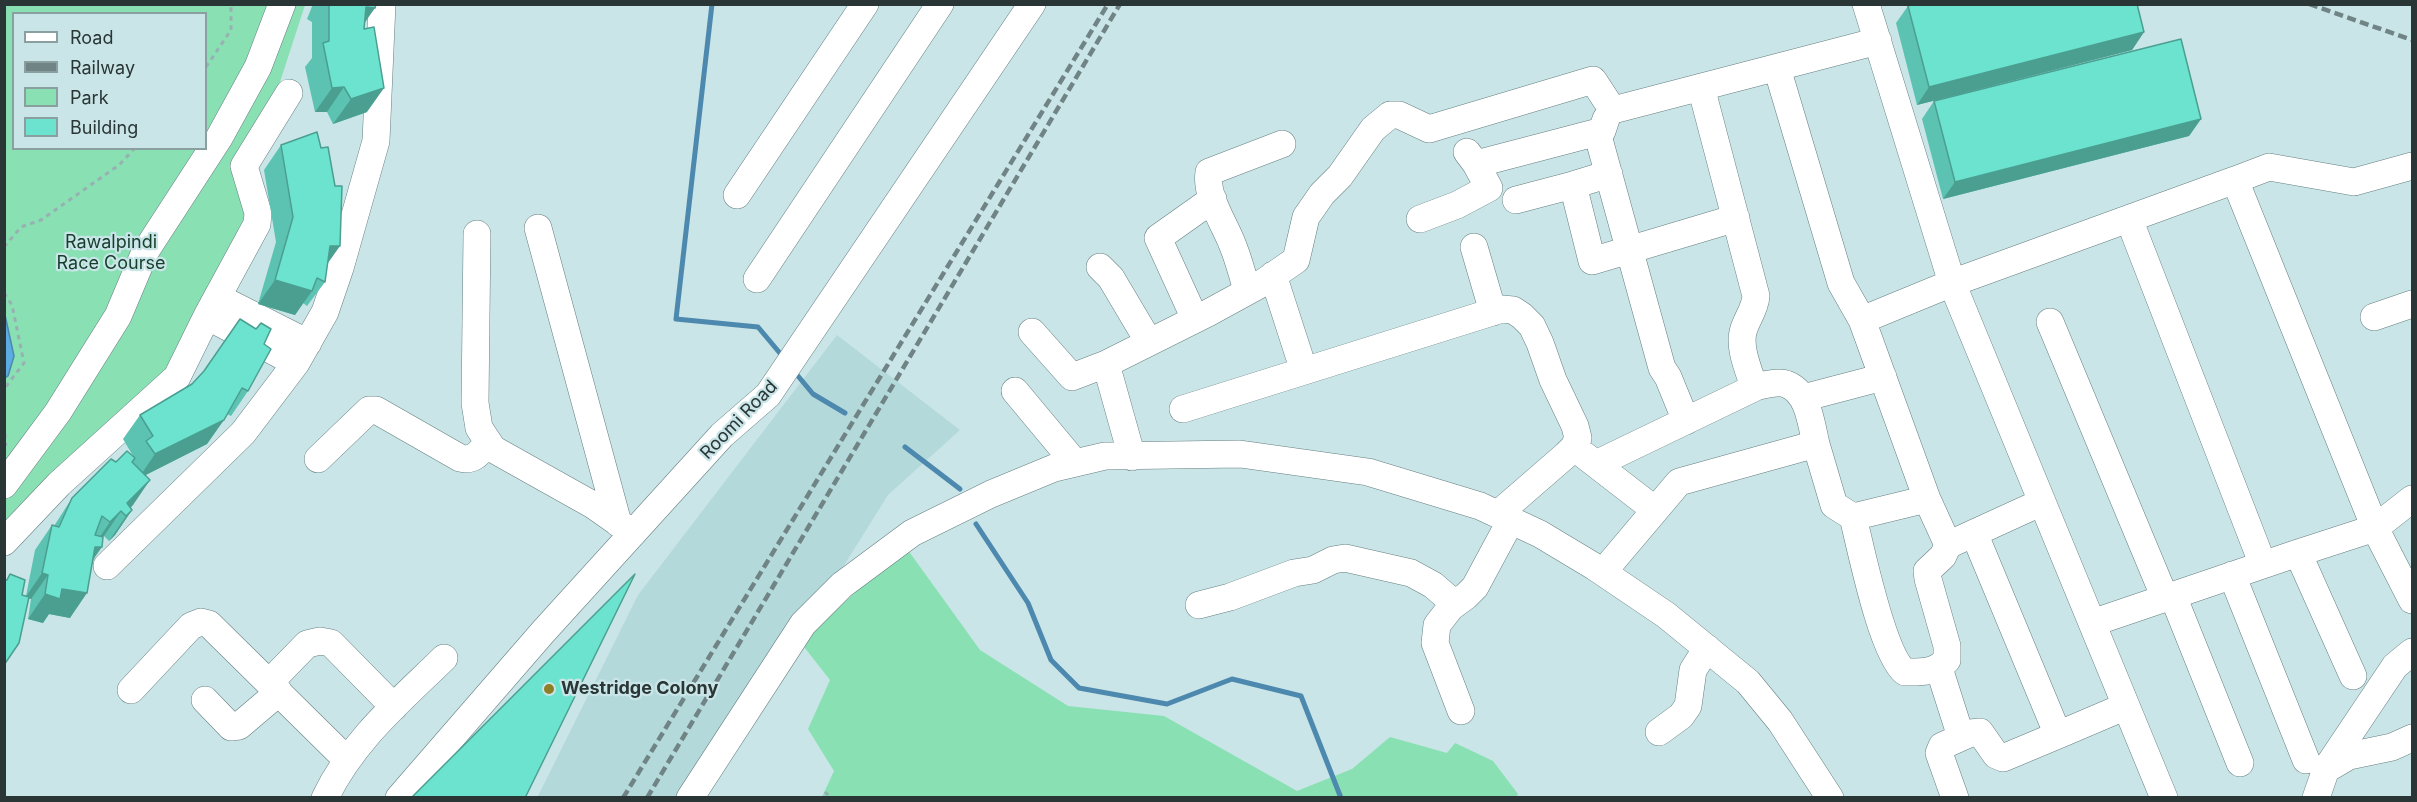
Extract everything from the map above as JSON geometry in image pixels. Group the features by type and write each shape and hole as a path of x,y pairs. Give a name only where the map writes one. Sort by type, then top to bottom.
{"street":[{"path":"4,485 58,412 118,316 145,252 219,138 258,67 282,4"},
{"path":"107,566 151,507 243,434 302,353 325,312 376,141 382,4"},
{"path":"737,195 865,4"},
{"path":"757,279 940,4"},
{"name":"Roomi Road","path":"399,798 626,528 722,435 768,395 1032,4"},
{"path":"1866,4 1952,283 2164,798"},
{"path":"1032,332 1072,377 1106,364 1195,320 1247,291 1296,260 1306,217 1322,194 1341,176 1373,129 1389,115 1399,115 1429,129 1593,80 1610,106 1617,109 1878,41"},
{"path":"1777,68 1840,284 1862,320 1927,499 1948,545"},
{"path":"1701,87 1756,296 1755,306 1743,332 1743,347 1754,387"},
{"path":"4,542 59,484 108,457 177,377 258,219 244,171 245,162 289,93"},
{"path":"1420,219 1457,205 1488,188 1471,158 1602,131 1610,106"},
{"path":"1598,132 1662,368 1686,420"},
{"path":"1247,291 1234,247 1207,180 1209,172 1282,144"},
{"path":"1862,320 1952,283 2269,167 2354,182 2412,166"},
{"path":"1516,200 1609,174"},
{"path":"2235,180 2375,528 2412,600"},
{"path":"1573,185 1592,261 1736,218"},
{"path":"1195,320 1158,238 1213,199"},
{"path":"2128,219 2263,565"},
{"path":"538,228 626,528"},
{"path":"477,234 475,403 479,428 493,449 593,505 626,528"},
{"path":"1474,247 1493,312"},
{"path":"1100,267 1111,278 1149,342"},
{"path":"1273,275 1304,371"},
{"path":"2374,316 2412,304"},
{"path":"212,306 302,353"},
{"path":"1183,409 1502,309 1513,310 1532,326 1578,438 1574,447 1504,517 1474,587 1441,616 1437,625 1435,643 1461,711"},
{"path":"2050,322 2240,763"},
{"path":"1106,364 1132,457"},
{"path":"1803,398 1882,377"},
{"path":"1596,464 1754,387 1785,383 1803,398 1834,505 1853,517 1874,601 1894,659 1905,672 1932,671 1947,660 1947,646 1928,579 1928,571 1943,556 1948,545 2042,502"},
{"path":"1015,391 1076,463"},
{"path":"318,459 369,410 376,410 460,458 468,460 476,457 489,442"},
{"path":"1603,572 1678,482 1816,444"},
{"path":"1574,447 1655,510"},
{"path":"690,798 709,765 803,624 842,585 912,533 991,494 1054,468 1105,456 1239,454 1368,472 1480,506 1540,534 1603,572 1666,615 1748,682 1780,721 1830,798"},
{"path":"2092,623 2375,528 2412,498"},
{"path":"1853,517 1927,499"},
{"path":"1974,533 2058,735"},
{"path":"2298,553 2353,676"},
{"path":"1199,605 1230,597 1294,573 1313,570 1334,560 1345,558 1411,573 1433,585 1455,604"},
{"path":"2232,575 2316,765 2316,798"},
{"path":"131,690 191,626 201,622 210,624 346,759"},
{"path":"205,700 231,727 239,726 274,688 307,644 320,641 331,644 394,707"},
{"path":"1659,732 1681,716 1688,706 1693,670 1707,648"},
{"path":"2316,765 2395,666 2412,652"},
{"path":"325,798 346,759 444,658"},
{"path":"1939,668 1961,737"},
{"path":"1955,798 1939,753 1942,746 1961,737 1980,732 1996,754 2003,758 2126,706"},
{"path":"2316,765 2392,747 2412,738"}],"path":[{"path":"207,66 231,30 231,4"},
{"path":"4,247 21,227 41,220 119,165 133,150"},
{"path":"4,293 12,305 24,363 4,389"},
{"path":"825,792 831,798"}],"shaded area":[{"path":"837,335 960,430 888,495 699,797 537,798 638,595"}],"green space":[{"name":"Rawalpindi Race Course","path":"5,5 305,5 278,88 246,214 173,369 5,525"},
{"path":"905,546 980,650 1068,706 1164,716 1297,791 1352,769 1390,737 1447,753 1455,743 1493,761 1518,794 1516,798 822,797 834,771 808,729 830,680 801,643"}],"water":[{"path":"5,315 14,356 8,376 5,378"}],"building":[{"path":"329,4 376,4 375,8 366,7 364,29 374,27 384,88 351,99 344,87 332,88 323,43 329,41"},
{"path":"1912,4 2137,4 2144,32 1929,87 1908,6"},
{"path":"2181,39 2201,119 1955,182 1934,101"},
{"path":"317,132 321,148 328,147 335,186 342,186 340,246 330,246 325,282 317,278 312,291 275,280 293,217 281,145"},
{"path":"240,319 256,329 261,323 271,329 264,344 271,349 248,391 242,388 224,420 155,454 146,441 153,436 140,415 192,384 204,371"},
{"path":"127,451 135,458 132,462 150,480 127,503 132,510 126,516 121,511 110,522 102,516 95,535 103,537 102,547 95,547 87,593 62,589 60,599 45,594 48,575 42,573 52,525 59,527 72,498 111,459 116,462"},
{"path":"10,574 25,580 22,595 29,597 19,643 4,665 4,580 7,580"},
{"name":"Westridge Colony","path":"635,574 525,798 411,798"}],"waterway":[{"path":"712,4 676,319 758,327 784,358"},
{"path":"793,370 813,394 845,413"},
{"path":"905,447 960,489"},
{"path":"976,524 1028,603 1051,660 1079,688 1167,704 1232,679 1301,696 1341,798"}],"railway":[{"path":"623,798 1108,4"},
{"path":"647,798 1120,4"},
{"path":"2309,4 2412,40"}],"place":[{"name":"Westridge Colony","path":"549,689"}]}
